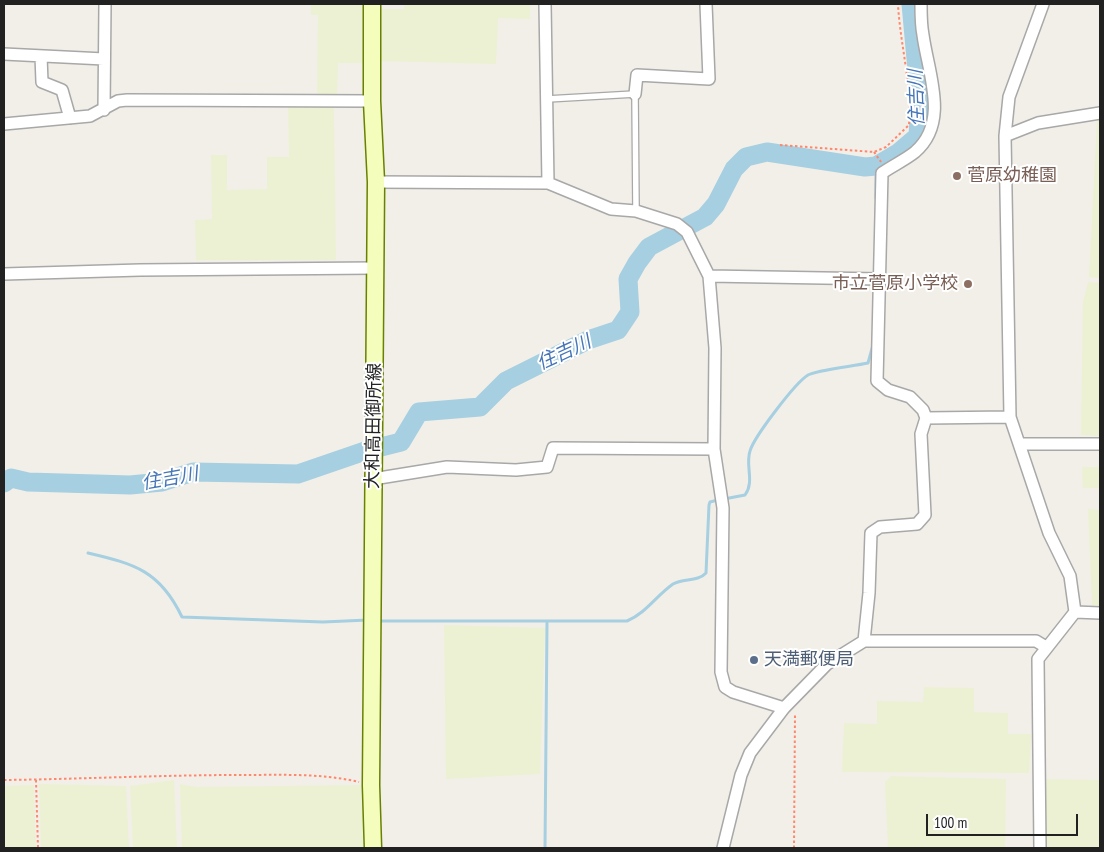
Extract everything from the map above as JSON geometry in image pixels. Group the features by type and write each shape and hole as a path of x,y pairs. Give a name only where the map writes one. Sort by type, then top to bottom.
{"main road":[{"name":"大和高田御所線","path":"372,4 372,101 376,182 371,785 373,848"}],"street":[{"path":"104,110 105,4"},
{"path":"546,4 548,183"},
{"path":"635,94 637,76 709,78 706,4"},
{"path":"864,641 869,593 871,533 880,527 917,524 925,515 921,434 926,418 924,410 910,397 888,390 878,381 882,173 915,152 928,136 934,121 934,99 922,34 921,4"},
{"path":"1040,848 1038,659 1075,612 1070,576 1049,533 1010,417 1005,136 1008,97 1043,4"},
{"path":"4,54 104,59"},
{"path":"41,56 42,82 62,90 70,118"},
{"path":"4,124 90,116 118,101 137,99 372,101"},
{"path":"1005,136 1038,123 1100,113"},
{"path":"376,182 548,183 611,209 636,211 682,227 686,232 709,276 715,348 714,449 723,508 721,672 725,687 733,692 784,708"},
{"path":"4,274 140,270 375,268"},
{"path":"709,276 880,279"},
{"path":"926,418 1010,417"},
{"path":"1020,444 1100,444"},
{"path":"374,479 447,467 516,470 547,467 552,448 714,449"},
{"path":"1075,612 1100,612"},
{"path":"723,848 741,775 750,753 784,708 828,664 864,641 1036,641 1046,647"}],"lane":[{"path":"547,100 635,94 636,211"}],"path":[{"path":"780,145 874,152 886,147 909,124 910,104 898,4"},
{"path":"794,848 796,696"},
{"path":"4,780 125,778 155,775 256,775 339,778 371,785"},
{"path":"36,780 38,848"}],"green space":[{"path":"311,4 366,4 366,63 338,63 337,94 317,94 318,15 311,15"},
{"path":"404,4 530,4 530,19 498,18 496,64 376,61 375,9 404,9"},
{"path":"288,106 334,107 336,260 196,260 195,220 212,219 211,155 227,155 227,190 267,189 267,157 289,157"},
{"path":"1097,119 1100,120 1100,278 1089,277"},
{"path":"1088,282 1100,283 1100,436 1081,435 1083,302"},
{"path":"1082,467 1100,467 1100,488 1083,488"},
{"path":"1088,509 1100,510 1100,606 1092,605"},
{"path":"444,625 545,628 540,774 446,779"},
{"path":"924,687 974,688 974,712 1008,713 1008,734 1031,734 1029,773 842,772 844,723 877,724 877,701 923,702"},
{"path":"891,776 1006,779 1005,848 888,848 885,782"},
{"path":"1042,779 1100,780 1100,848 1042,848"},
{"path":"174,780 177,848 133,848 130,786"},
{"path":"39,784 126,786 129,848 41,848"},
{"path":"180,784 196,787 361,785 364,789 366,848 182,848"},
{"path":"34,785 36,848 4,848 4,786"}],"waterway":[{"name":"住吉川","path":"4,483 11,478 28,482 130,485 162,482 193,472 298,474 365,451 401,442 419,412 480,407 506,381 588,340 618,330 630,312 628,279 637,263 649,247 705,217 716,204 734,169 746,157 767,152 865,167 876,166 898,153 918,136 920,103 911,4"},
{"path":"876,166 876,198"},
{"path":"724,499 745,495 750,479 749,457 753,444 794,388 812,373 868,363 873,345"},
{"path":"376,621 627,621 640,614 673,584 699,578 706,573 709,505 710,502 718,500"},
{"path":"88,553 133,566 155,579 174,601 182,617 323,622 368,620"},
{"path":"545,848 547,623"}],"place":[{"name":"菅原幼稚園","path":"957,176"},
{"name":"市立菅原小学校","path":"968,284"},
{"name":"天満郵便局","path":"754,660"}]}
